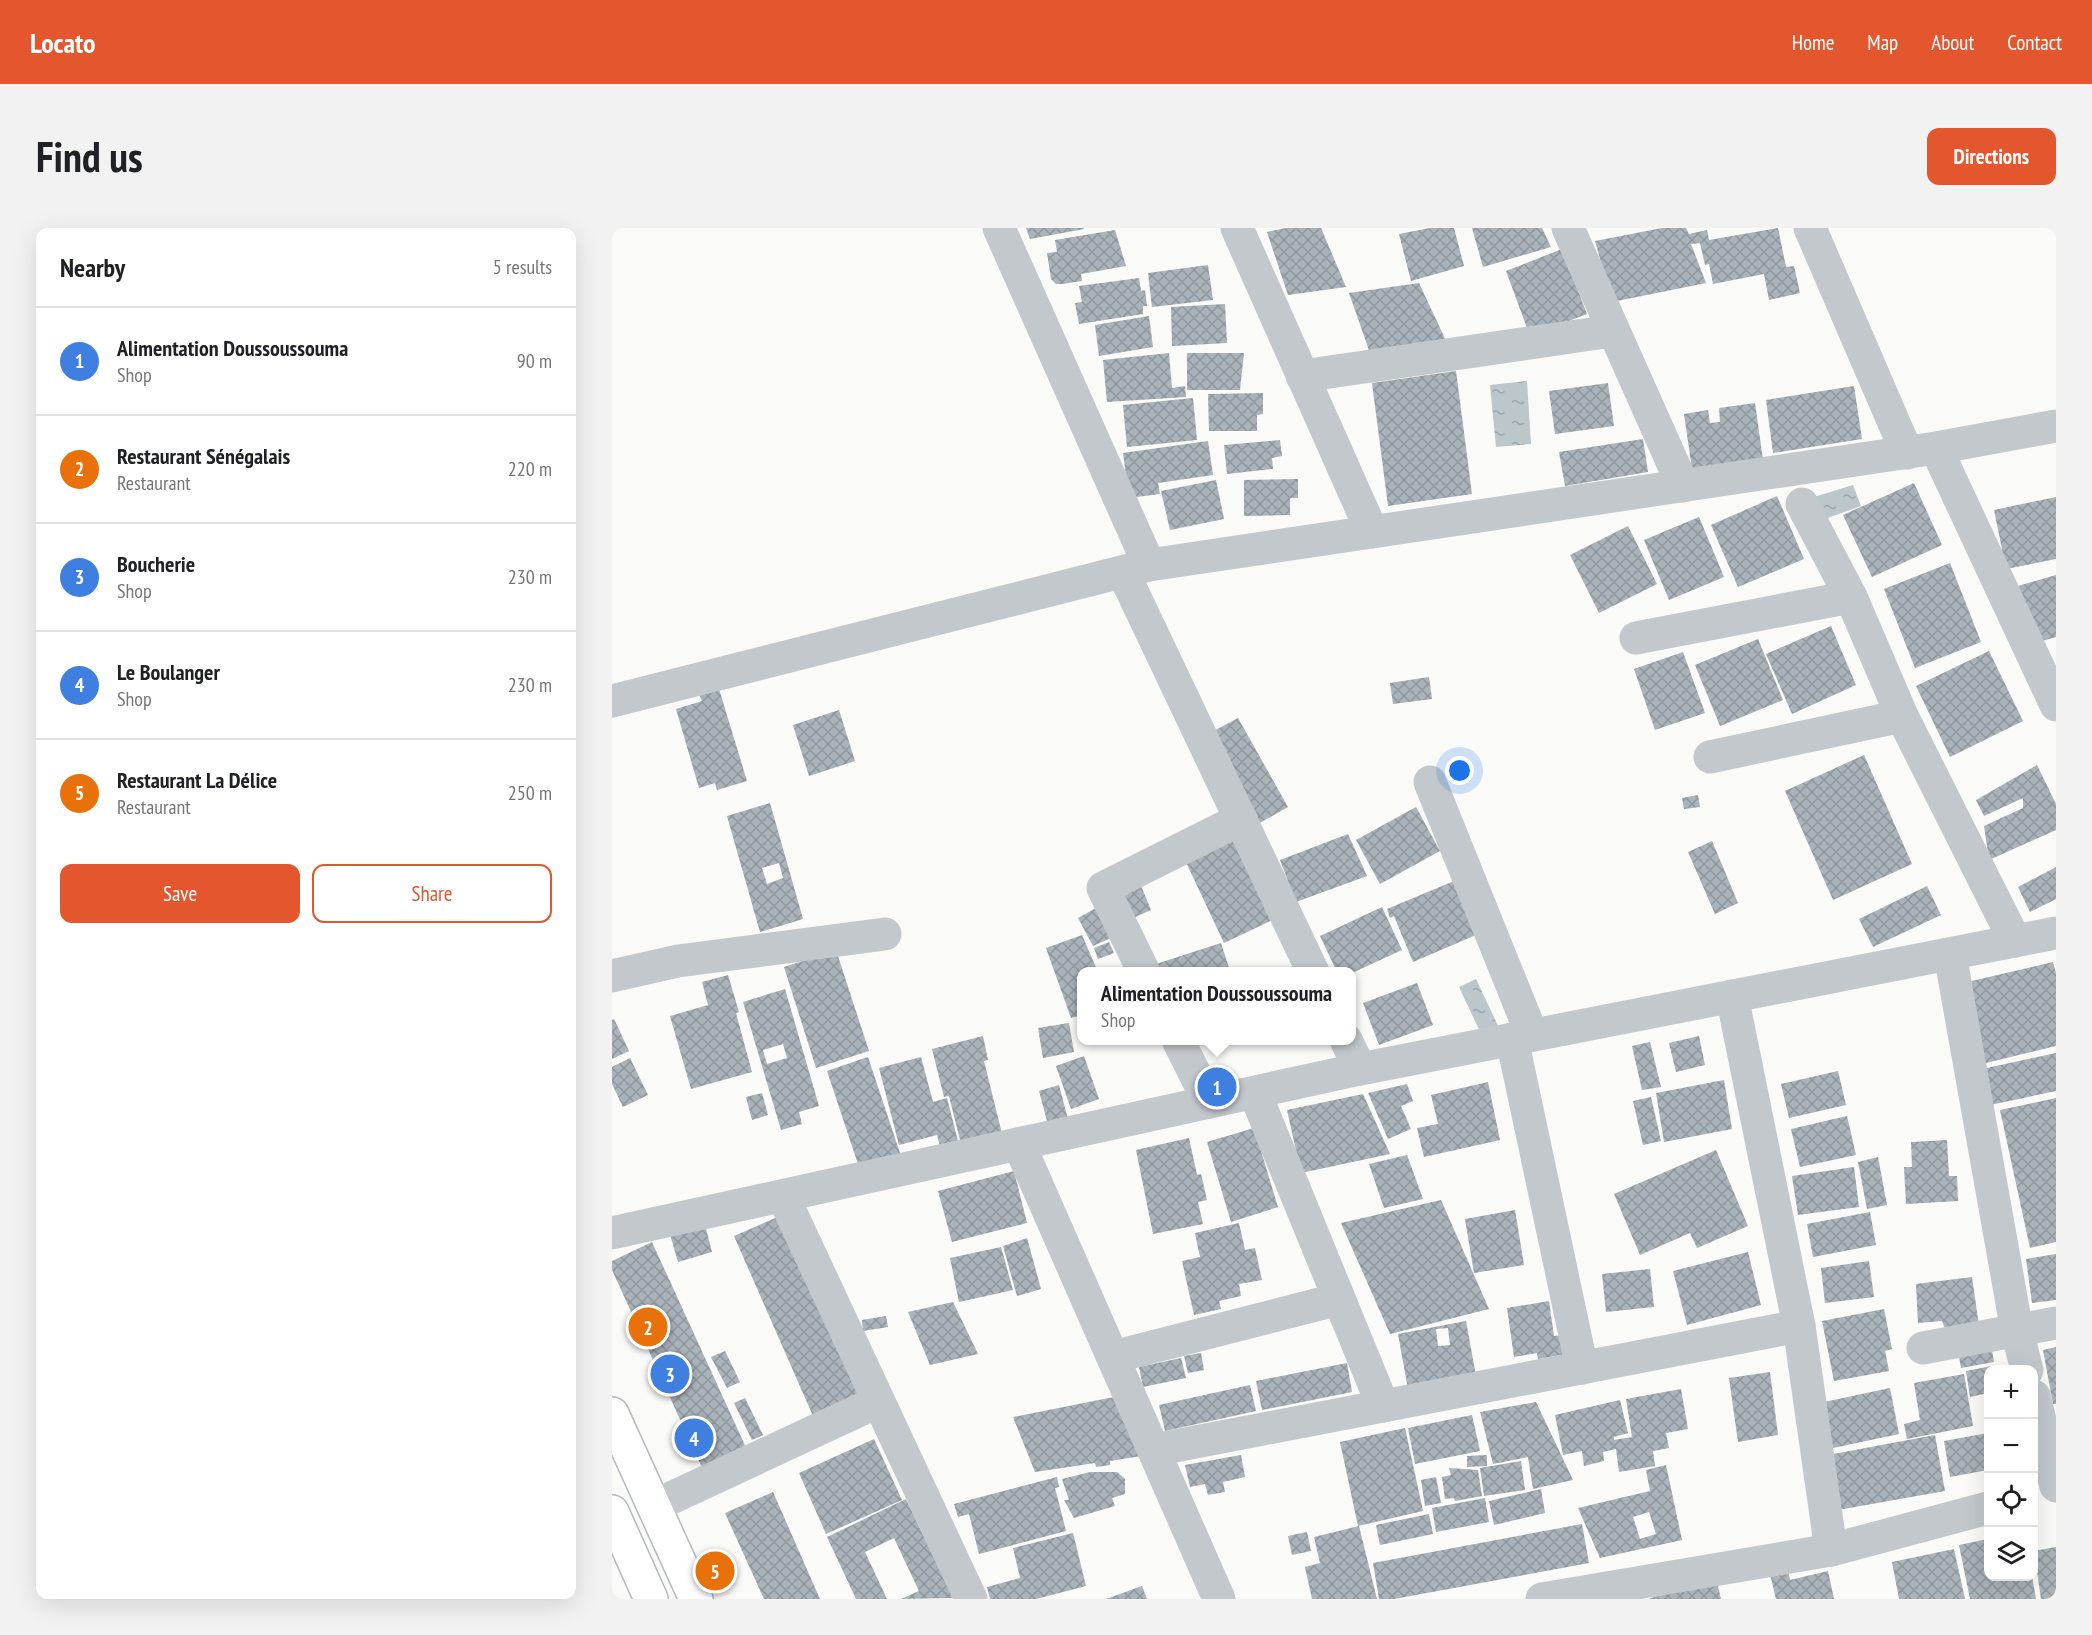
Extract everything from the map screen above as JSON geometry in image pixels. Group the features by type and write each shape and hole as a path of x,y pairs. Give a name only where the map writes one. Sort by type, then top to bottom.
{"highway":[{"path":"612,1414 696,1599"},
{"path":"612,1512 651,1599"}],"street":[{"path":"999,228 1136,569 1240,819 1311,967"},
{"path":"1237,228 1372,532"},
{"path":"1568,228 1612,332 1683,486"},
{"path":"1810,228 1922,450 2056,705"},
{"path":"1302,376 1612,332"},
{"path":"612,701 1136,569 1922,450 2056,426"},
{"path":"1802,504 1851,597 1902,717 2015,941"},
{"path":"1636,638 1851,597"},
{"path":"1710,757 1902,717"},
{"path":"1430,782 1522,1037 1582,1368"},
{"path":"1142,967 1103,888 1240,819"},
{"path":"612,1233 1255,1093 1353,1055 1522,1037 2056,933"},
{"path":"612,976 678,961 885,934"},
{"path":"1950,954 2017,1331 2026,1365"},
{"path":"1732,996 1799,1326 1831,1550"},
{"path":"1180,1045 1209,1102"},
{"path":"1255,1093 1383,1406"},
{"path":"1019,1144 1219,1599"},
{"path":"783,1196 971,1599"},
{"path":"1113,1357 1339,1299"},
{"path":"1923,1348 2056,1323"},
{"path":"1154,1450 1799,1326"},
{"path":"654,1506 878,1402"},
{"path":"2038,1413 2056,1488 2038,1495"},
{"path":"1542,1599 1831,1550 1984,1509"}],"water":[{"path":"1527,381 1531,444 1496,447 1490,385"},
{"path":"1853,485 1861,506 1822,520 1814,497"},
{"path":"1476,979 1500,1030 1483,1038 1459,987"}],"building":[{"path":"1026,228 1084,228 1084,229 1030,239"},
{"path":"1286,228 1321,228 1346,287 1288,295 1267,232"},
{"path":"1430,228 1454,228 1464,266 1411,281 1399,234"},
{"path":"1472,228 1542,228 1551,247 1483,267"},
{"path":"1662,228 1686,228 1689,234 1707,230 1709,240 1778,228 1786,267 1794,266 1800,293 1769,300 1764,274 1713,284 1709,264 1705,265 1700,243 1691,244 1706,283 1612,302 1595,241"},
{"path":"1115,230 1126,266 1081,274 1082,281 1056,284 1051,279 1047,253 1057,252 1055,240"},
{"path":"1562,249 1587,314 1530,336 1506,271"},
{"path":"1208,265 1213,300 1152,307 1148,273"},
{"path":"1139,278 1141,291 1145,290 1147,306 1143,306 1143,314 1079,324 1075,303 1082,302 1079,286"},
{"path":"1419,283 1447,343 1371,356 1349,293"},
{"path":"1225,304 1227,343 1172,346 1171,307"},
{"path":"1149,316 1153,347 1099,356 1095,325"},
{"path":"1169,353 1172,388 1185,386 1186,397 1107,402 1103,360"},
{"path":"1187,353 1244,353 1240,390 1187,390"},
{"path":"1456,371 1472,494 1388,506 1372,383"},
{"path":"1608,383 1614,426 1555,434 1549,391"},
{"path":"1854,386 1862,439 1773,453 1766,400"},
{"path":"1263,393 1263,414 1257,415 1257,431 1209,431 1208,394"},
{"path":"1193,398 1197,440 1127,447 1123,405"},
{"path":"1755,403 1763,460 1692,469 1684,414 1708,410 1710,423 1720,422 1719,408"},
{"path":"1643,439 1648,472 1565,486 1559,452"},
{"path":"1280,440 1282,456 1272,458 1273,469 1227,474 1224,445"},
{"path":"1208,441 1213,475 1158,483 1160,494 1129,498 1123,453"},
{"path":"1298,479 1298,498 1290,498 1290,515 1244,516 1244,480"},
{"path":"1216,480 1224,519 1170,530 1161,491"},
{"path":"1914,483 1942,545 1872,577 1843,515"},
{"path":"1777,496 1804,559 1738,587 1711,525"},
{"path":"2056,497 2056,559 2006,569 1994,510"},
{"path":"1699,517 1724,577 1669,600 1644,540"},
{"path":"1628,526 1657,584 1599,613 1570,555"},
{"path":"1950,563 1981,642 1915,668 1884,589"},
{"path":"2056,575 2056,637 2035,643 2018,586"},
{"path":"1831,626 1856,685 1792,714 1766,654"},
{"path":"1758,639 1783,700 1720,726 1695,665"},
{"path":"1989,651 2023,721 1950,757 1916,686"},
{"path":"1683,652 1705,713 1655,730 1634,669"},
{"path":"1429,677 1432,699 1393,704 1390,683"},
{"path":"719,689 747,781 717,790 715,783 699,788 676,709 702,701 699,695"},
{"path":"839,710 855,761 809,776 793,725"},
{"path":"1238,718 1288,807 1256,825 1206,735"},
{"path":"1864,755 1912,864 1833,900 1785,791"},
{"path":"2037,765 2056,804 2056,830 1989,860 1984,826 2023,808 2023,798 1984,816 1976,800"},
{"path":"1698,795 1700,807 1684,809 1682,798"},
{"path":"770,803 803,919 760,932 727,816","holes":["779,863 783,878 767,884 762,868"]},
{"path":"1416,807 1440,851 1380,884 1356,840"},
{"path":"1242,831 1281,916 1224,943 1184,858"},
{"path":"1348,834 1367,876 1296,902 1280,860"},
{"path":"1712,841 1738,903 1715,914 1688,852"},
{"path":"2056,867 2056,899 2030,912 2018,887"},
{"path":"1139,881 1151,910 1133,918 1120,889"},
{"path":"1454,881 1476,935 1413,962 1394,916 1390,918 1387,909"},
{"path":"1927,886 1941,915 1873,947 1859,919"},
{"path":"1382,907 1402,950 1356,971 1356,967 1335,967 1320,936"},
{"path":"1096,908 1111,938 1093,946 1078,918"},
{"path":"1082,935 1096,967 1077,967 1077,1016 1071,1018 1046,948"},
{"path":"1109,942 1114,953 1098,959 1094,948"},
{"path":"1221,943 1229,967 1157,967 1156,964"},
{"path":"836,950 869,1051 816,1068 784,967"},
{"path":"2053,962 2056,973 2056,1046 1982,1064 1963,983"},
{"path":"728,975 752,1072 691,1089 670,1016 708,1005 702,982"},
{"path":"1417,983 1433,1025 1379,1045 1363,1003"},
{"path":"785,989 819,1106 799,1112 802,1124 781,1130 743,1002","holes":["783,1044 787,1058 767,1064 763,1050"]},
{"path":"614,1019 629,1051 612,1059 612,1020"},
{"path":"1069,1023 1074,1052 1043,1058 1038,1028"},
{"path":"983,1036 988,1060 984,1061 1003,1138 962,1148 949,1096 944,1097 932,1049"},
{"path":"1699,1036 1705,1065 1676,1072 1669,1043"},
{"path":"1650,1042 1661,1087 1642,1090 1632,1046"},
{"path":"2056,1053 2056,1091 1990,1105 1982,1069"},
{"path":"1084,1056 1099,1099 1071,1109 1056,1066"},
{"path":"868,1057 902,1159 861,1173 827,1071"},
{"path":"921,1057 933,1102 947,1098 959,1145 941,1150 937,1135 899,1145 879,1068"},
{"path":"630,1058 648,1095 623,1107 612,1084 612,1067"},
{"path":"1838,1071 1846,1105 1789,1118 1781,1084"},
{"path":"1724,1080 1732,1129 1664,1142 1656,1093"},
{"path":"1488,1082 1500,1140 1424,1157 1417,1128 1438,1124 1431,1095"},
{"path":"1407,1084 1413,1101 1401,1106 1411,1129 1388,1139 1368,1093"},
{"path":"1059,1085 1070,1127 1050,1132 1039,1091"},
{"path":"762,1093 768,1115 752,1120 746,1097"},
{"path":"1363,1094 1390,1154 1301,1173 1287,1110"},
{"path":"1651,1097 1661,1141 1643,1145 1633,1101"},
{"path":"2056,1098 2056,1242 2030,1248 2000,1110"},
{"path":"1847,1116 1856,1155 1800,1167 1791,1129"},
{"path":"1254,1128 1278,1207 1231,1222 1207,1142"},
{"path":"1189,1138 1197,1175 1201,1174 1207,1200 1198,1202 1203,1224 1153,1234 1136,1150"},
{"path":"1947,1140 1949,1176 1957,1176 1958,1201 1906,1204 1904,1167 1912,1167 1911,1142"},
{"path":"1716,1150 1748,1226 1697,1248 1690,1233 1640,1255 1614,1194"},
{"path":"1407,1155 1423,1199 1384,1208 1369,1164"},
{"path":"1878,1157 1887,1205 1867,1209 1858,1162"},
{"path":"1854,1167 1859,1207 1798,1215 1792,1176"},
{"path":"1014,1171 1027,1223 952,1242 938,1191"},
{"path":"1441,1200 1489,1309 1390,1334 1341,1223"},
{"path":"1515,1210 1524,1265 1474,1273 1465,1219"},
{"path":"1870,1212 1876,1245 1813,1257 1807,1224"},
{"path":"780,1216 859,1395 813,1416 734,1236"},
{"path":"704,1221 712,1252 678,1262 669,1231"},
{"path":"1239,1223 1245,1250 1255,1248 1262,1280 1239,1284 1241,1296 1219,1301 1221,1309 1194,1315 1182,1261 1200,1257 1195,1233"},
{"path":"1027,1238 1041,1289 1017,1296 1003,1246"},
{"path":"652,1242 748,1452 704,1472 612,1270 612,1261"},
{"path":"1001,1247 1013,1290 959,1302 950,1258"},
{"path":"1748,1252 1761,1305 1687,1325 1673,1271"},
{"path":"2056,1254 2056,1300 2032,1303 2026,1259"},
{"path":"1869,1261 1874,1297 1825,1303 1821,1268"},
{"path":"1650,1269 1654,1307 1606,1312 1602,1274"},
{"path":"1972,1277 1980,1333 1949,1339 1942,1321 1918,1323 1916,1284"},
{"path":"1549,1301 1554,1336 1565,1335 1568,1354 1538,1359 1537,1353 1514,1357 1507,1308"},
{"path":"953,1302 978,1354 930,1365 908,1312"},
{"path":"1884,1309 1892,1349 1885,1351 1889,1371 1834,1381 1822,1321"},
{"path":"886,1316 888,1327 863,1331 862,1320"},
{"path":"1466,1321 1476,1376 1408,1389 1398,1334","holes":["1448,1328 1450,1345 1438,1346 1436,1329"]},
{"path":"1990,1339 1994,1362 1961,1368 1957,1345"},
{"path":"2056,1347 2056,1404 2053,1404 2043,1350"},
{"path":"725,1351 740,1382 727,1388 711,1357"},
{"path":"1201,1353 1204,1370 1188,1373 1184,1356"},
{"path":"1181,1358 1186,1378 1143,1387 1139,1367"},
{"path":"1347,1363 1352,1392 1262,1410 1256,1381"},
{"path":"1984,1368 1984,1394 1970,1397 1966,1371"},
{"path":"1770,1372 1778,1435 1738,1442 1729,1378"},
{"path":"1964,1374 1973,1426 1907,1439 1904,1424 1920,1420 1914,1383"},
{"path":"1250,1385 1256,1411 1165,1431 1159,1405"},
{"path":"1890,1388 1899,1434 1833,1448 1824,1402"},
{"path":"1681,1389 1688,1429 1666,1433 1669,1448 1653,1451 1655,1466 1619,1472 1616,1449 1603,1452 1604,1461 1584,1466 1582,1451 1563,1455 1555,1415 1620,1400 1628,1433 1614,1437 1614,1440 1632,1437 1626,1399"},
{"path":"1119,1396 1148,1455 1110,1461 1110,1465 1096,1467 1095,1463 1035,1472 1013,1417"},
{"path":"745,1398 763,1435 752,1440 734,1403"},
{"path":"1536,1402 1573,1480 1533,1489 1528,1457 1493,1464 1480,1412"},
{"path":"1472,1415 1480,1451 1415,1464 1408,1428"},
{"path":"1405,1428 1423,1511 1358,1526 1340,1442"},
{"path":"1984,1434 1984,1471 1950,1477 1944,1441"},
{"path":"1935,1435 1945,1491 1838,1510 1828,1455"},
{"path":"874,1439 902,1500 826,1534 799,1473"},
{"path":"1241,1455 1245,1477 1223,1482 1225,1492 1208,1495 1205,1484 1190,1487 1185,1465"},
{"path":"1487,1455 1487,1466 1467,1467 1467,1456"},
{"path":"1521,1461 1525,1490 1484,1496 1480,1468"},
{"path":"1666,1465 1682,1540 1600,1558 1578,1508 1650,1491 1646,1470","holes":["1649,1512 1656,1534 1640,1539 1633,1517"]},
{"path":"1449,1468 1478,1470 1482,1496 1455,1501 1454,1498 1445,1499 1442,1477 1451,1475"},
{"path":"1090,1472 1117,1472 1125,1479 1125,1494 1112,1498 1115,1506 1074,1518 1064,1500 1069,1500 1062,1479"},
{"path":"1057,1477 1059,1487 1055,1488 1066,1531 979,1554 969,1514 958,1517 954,1504"},
{"path":"1436,1477 1441,1503 1425,1506 1421,1480"},
{"path":"1541,1489 1545,1513 1494,1525 1489,1501"},
{"path":"773,1492 820,1599 764,1599 725,1513"},
{"path":"1485,1498 1489,1522 1436,1532 1432,1508"},
{"path":"906,1499 953,1598 901,1599 919,1591 894,1538 865,1552 887,1599 856,1599 827,1537"},
{"path":"1429,1514 1433,1534 1380,1545 1376,1525"},
{"path":"1582,1524 1589,1563 1394,1599 1379,1599 1373,1563"},
{"path":"1359,1526 1377,1599 1312,1599 1305,1567 1320,1563 1314,1537"},
{"path":"1307,1532 1311,1551 1292,1555 1288,1536"},
{"path":"1073,1533 1086,1586 1036,1599 990,1599 987,1587 1020,1578 1013,1548"},
{"path":"1984,1540 1984,1581 2033,1581 2036,1599 1970,1599 1959,1545"},
{"path":"2056,1547 2056,1599 2041,1599 2038,1550"},
{"path":"1954,1549 1965,1599 1899,1599 1892,1562"},
{"path":"1788,1570 1790,1580 1828,1571 1834,1599 1776,1599 1770,1574"},
{"path":"1717,1582 1721,1599 1650,1599 1650,1598"},
{"path":"1142,1586 1147,1599 1106,1599"}],"place":[{"name":"Alimentation Doussoussouma","path":"1217,1087"},
{"name":"Restaurant Sénégalais","path":"648,1327"},
{"name":"Boucherie","path":"670,1374"},
{"name":"Le Boulanger","path":"694,1438"},
{"name":"Restaurant La Délice","path":"715,1571"}]}
